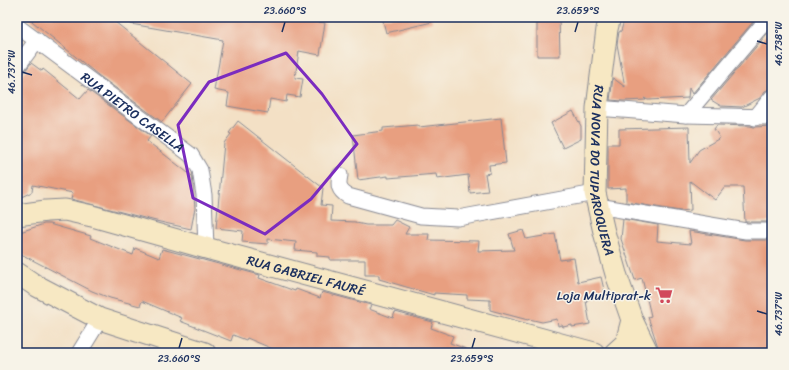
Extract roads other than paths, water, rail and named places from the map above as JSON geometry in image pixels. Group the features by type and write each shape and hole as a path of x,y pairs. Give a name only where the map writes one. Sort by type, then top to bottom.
{"main road":[{"name":"RUA NOVA DO TUPAROQUERA","path":"610,17 597,108 597,200 616,274 632,320 648,353"},
{"name":"RUA GABRIEL FAURÉ","path":"17,215 65,210 92,216 594,353"},
{"path":"17,273 35,285 100,319 205,353"},
{"path":"615,353 626,343 632,320"}],"street":[{"path":"686,115 769,17"},
{"name":"RUA PIETRO CASELLA","path":"17,26 190,155 200,170 204,195 206,248"},
{"path":"17,67 37,40"},
{"path":"755,118 772,97"},
{"path":"597,108 686,115 772,118"},
{"path":"340,174 338,184 339,189 348,196 421,216 458,218 597,200 746,231 772,231"},
{"path":"79,353 100,319"}],"place":[{"name":"Loja Multiprat-k","path":"664,295"}]}
